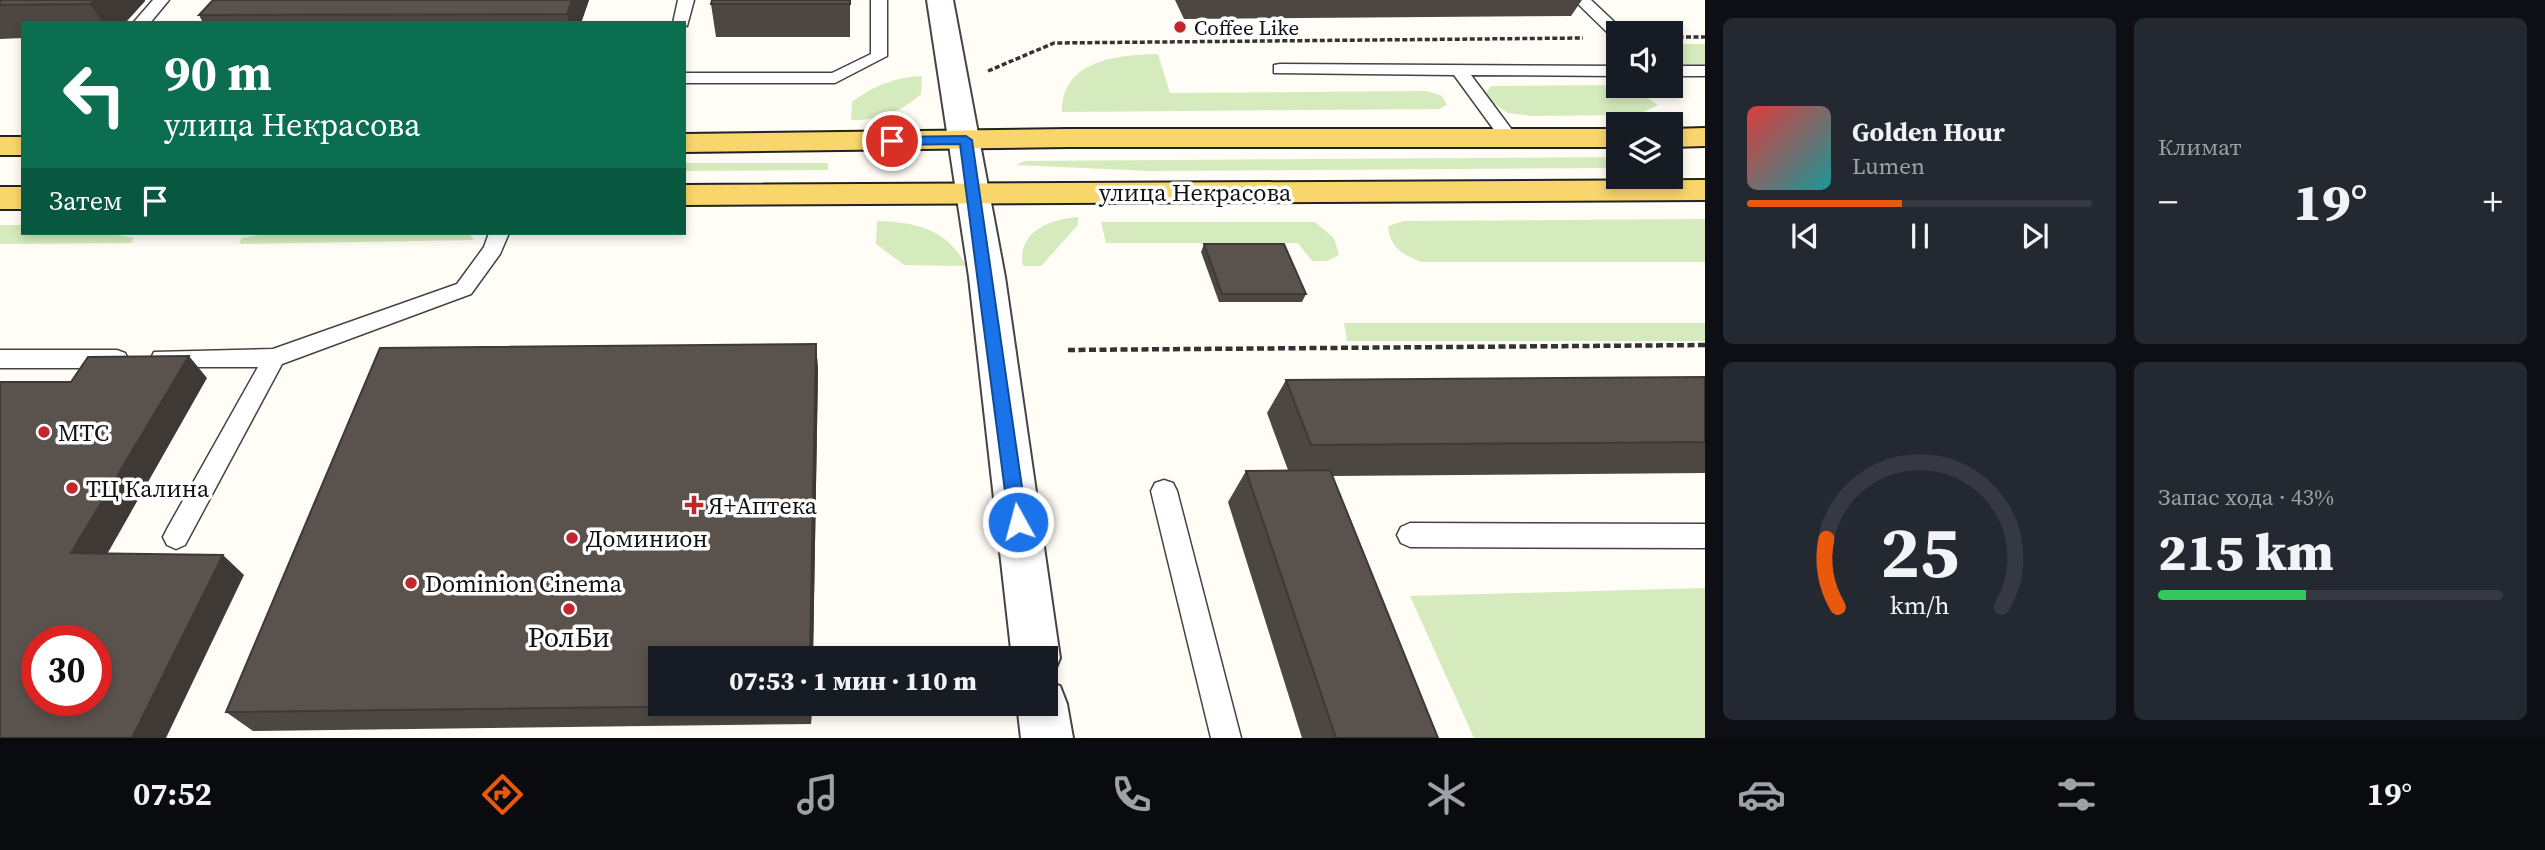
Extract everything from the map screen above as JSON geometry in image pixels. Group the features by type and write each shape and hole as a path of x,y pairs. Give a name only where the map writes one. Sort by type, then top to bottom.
{"main road":[{"path":"1683,138 1705,137"},
{"path":"686,143 1606,138"},
{"path":"0,146 21,146"},
{"name":"улица Некрасова","path":"686,195 1705,190"},
{"path":"0,198 21,198"}],"street":[{"path":"940,0 974,192 1034,646"},
{"path":"1044,716 1047,738"}],"lane":[{"path":"143,21 161,0"},
{"path":"681,21 686,0"},
{"path":"686,78 835,78 879,56 879,0"},
{"path":"1583,0 1606,22"},
{"path":"1280,69 1606,71"},
{"path":"1459,70 1508,138"},
{"path":"1683,71 1705,71"},
{"path":"0,359 274,358 464,289 493,249 498,235"},
{"path":"176,537 274,358"},
{"path":"1164,491 1226,738"},
{"path":"1410,535 1705,536"}],"path":[{"path":"1683,37 1705,37"},
{"path":"1068,350 1705,345"}],"green space":[{"path":"1683,44 1705,44 1705,68 1683,68"},
{"path":"1158,54 1170,93 1427,91 1442,96 1447,105 1439,109 1062,112 1064,95 1071,81 1081,71 1109,59"},
{"path":"922,76 921,94 897,111 871,119 851,120 852,102 868,91 894,80"},
{"path":"1606,85 1606,98 1648,98 1658,105 1643,112 1606,112 1606,115 1532,116 1508,113 1493,103 1486,93 1491,86"},
{"path":"1606,157 1606,168 1149,171 1016,165 1024,161"},
{"path":"686,163 828,163 828,170 686,171"},
{"path":"1078,217 1078,225 1041,266 1023,266 1022,254 1030,236 1046,224"},
{"path":"1705,219 1705,262 1421,262 1394,245 1388,226 1404,221"},
{"path":"877,221 904,223 929,230 950,244 966,266 904,265 876,244"},
{"path":"1101,222 1315,222 1334,238 1339,255 1327,261 1312,261 1298,243 1106,243"},
{"path":"0,225 21,225 21,235 118,235 134,238 131,243 0,244"},
{"path":"259,235 470,235 474,240 239,244 242,238"},
{"path":"1344,323 1705,323 1705,341 1347,341"},
{"path":"1705,588 1705,738 1474,738 1410,596"}],"building":[{"path":"0,0 94,0 90,4 0,5"},
{"path":"213,0 572,0 567,14 199,15"},
{"path":"712,0 850,0 850,4 711,4"},
{"path":"1204,244 1284,244 1306,294 1222,294"},
{"name":"Доминион","path":"816,344 810,646 648,646 648,707 226,712 380,348"},
{"name":"ТЦ Калина","path":"189,356 71,553 223,555 132,738 0,738 0,382 71,382 88,357"},
{"path":"1705,377 1705,442 1311,445 1286,380"},
{"path":"1330,470 1438,738 1336,738 1246,471"}],"place":[{"name":"Coffee Like","path":"1180,27"},
{"name":"МТС","path":"44,432"},
{"name":"ТЦ Калина","path":"72,488"},
{"name":"Я+Аптека","path":"694,505"},
{"name":"Доминион","path":"572,538"},
{"name":"Dominion Cinema","path":"411,583"},
{"name":"РолБи","path":"569,609"}],"route":[{"path":"892,141 966,140 987,277 1018,522"}]}
